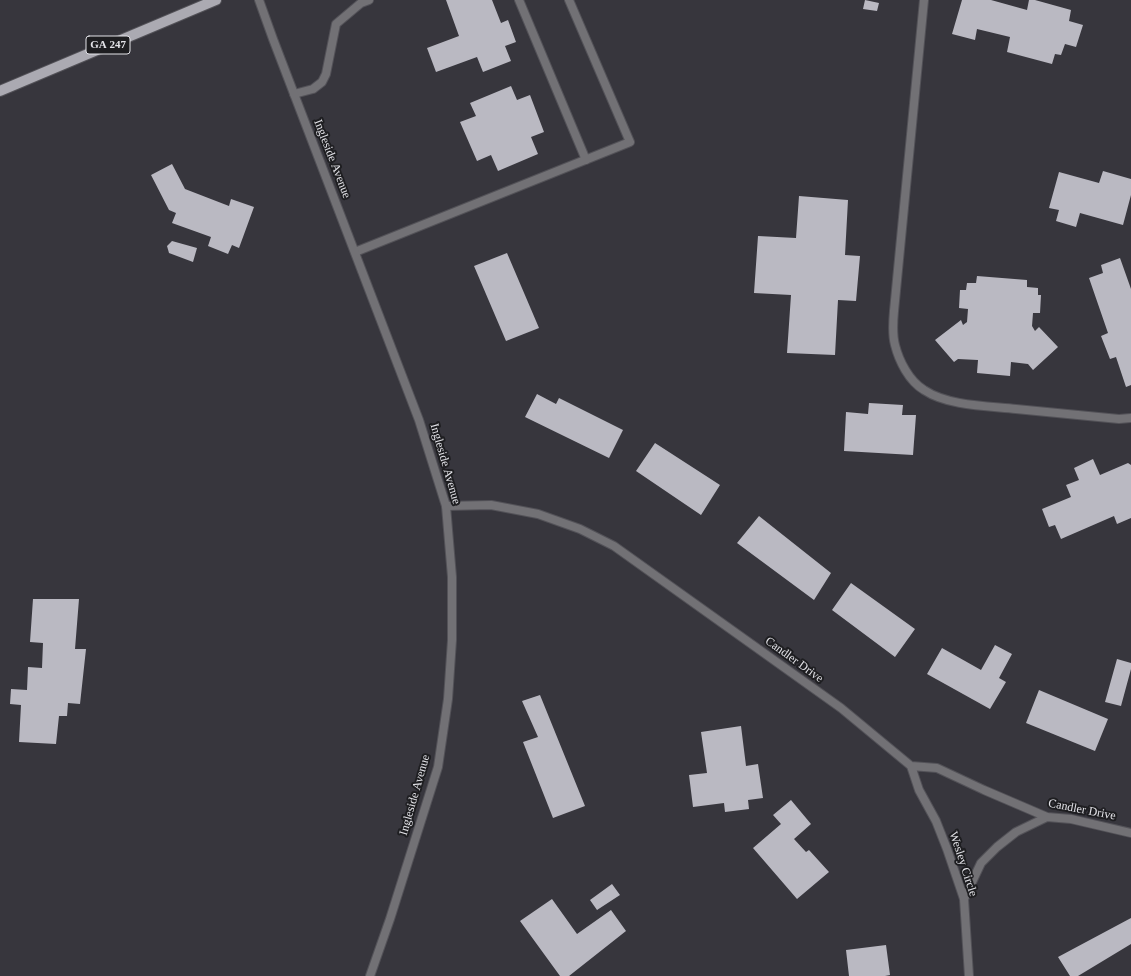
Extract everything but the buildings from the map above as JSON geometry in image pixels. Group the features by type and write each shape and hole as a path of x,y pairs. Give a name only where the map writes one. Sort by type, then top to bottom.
{"main road":[{"name":"GA 247","path":"0,90 216,0"}],"street":[{"name":"Ingleside Avenue","path":"259,0 419,420 446,506 452,577 452,640 448,700 438,767 390,919 370,976"},
{"path":"294,94 313,89 322,82 326,74 336,24 361,3 368,0"},
{"path":"519,0 586,160"},
{"path":"355,252 630,142 569,0"},
{"path":"924,0 893,327 895,344 904,367 915,383 923,390 939,399 982,405 1119,419 1131,418"},
{"name":"Candler Drive","path":"446,506 491,505 538,514 580,529 614,546 841,708 911,766 937,768 1047,817 1071,819 1131,833"},
{"name":"Wesley Circle","path":"911,766 919,790 936,821 947,848 964,899 969,976"},
{"path":"964,899 981,863 997,847 1016,832 1047,817"}]}
